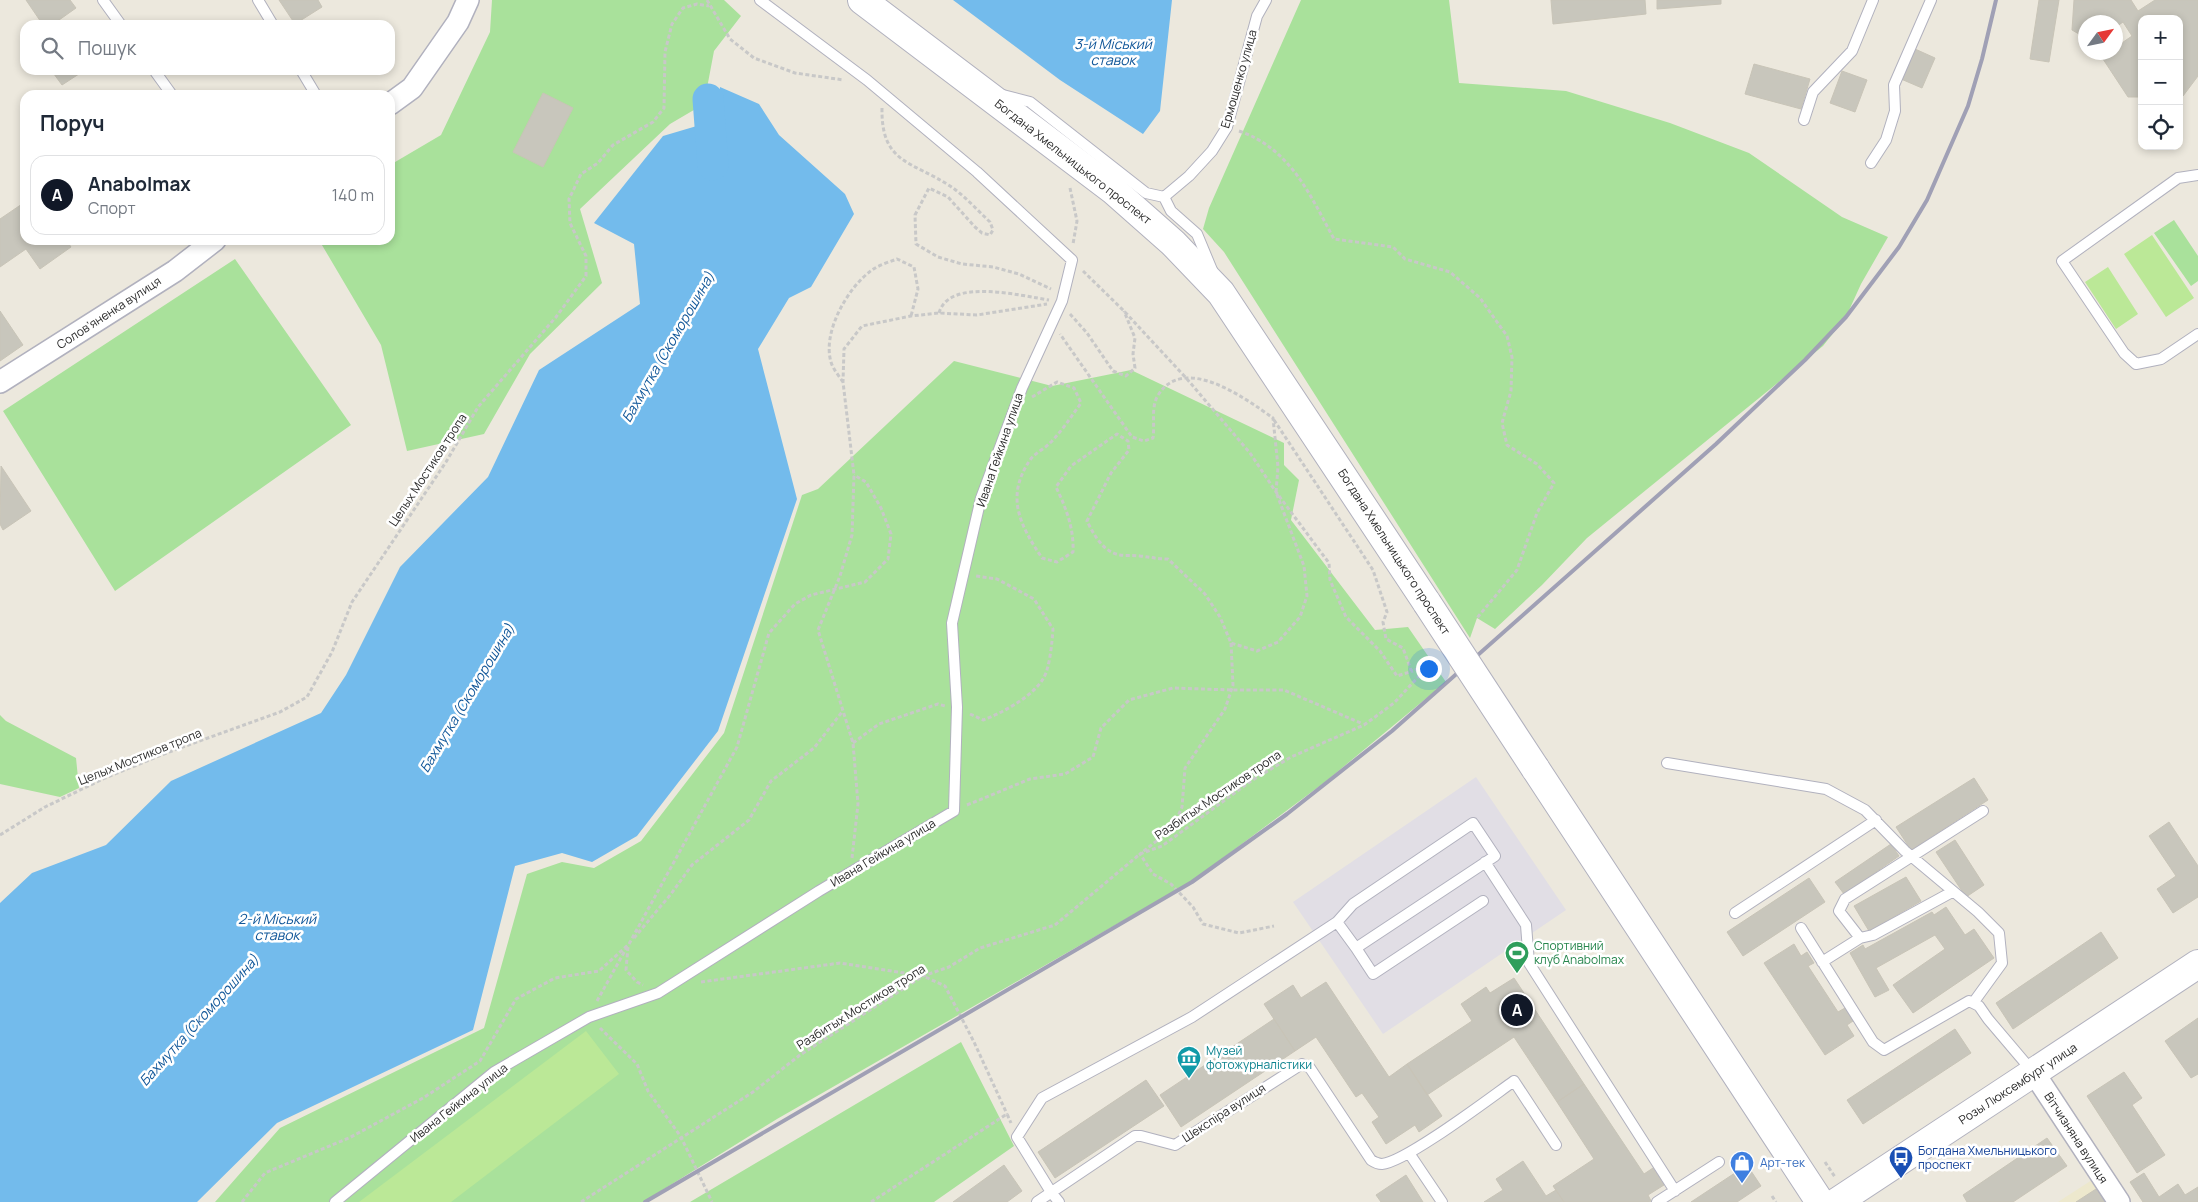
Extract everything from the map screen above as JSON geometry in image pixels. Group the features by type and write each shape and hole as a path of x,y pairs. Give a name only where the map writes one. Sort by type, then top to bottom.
{"main road":[{"name":"Богдана Хмельницького проспект","path":"862,0 1091,173 1143,215 1221,292 1820,1202"},
{"name":"Розы Люксембург улица","path":"1836,1189 2034,1073 2198,964"}],"street":[{"path":"395,100 412,88 458,22 468,0"},
{"name":"Солов’яненка вулиця","path":"0,382 175,271 209,245"},
{"name":"Вітчизняна вулиця","path":"2034,1073 2119,1202"}],"lane":[{"path":"102,0 117,20"},
{"path":"258,0 270,20"},
{"path":"760,0 867,80 977,172 1072,260"},
{"name":"Ермощенко улица","path":"1164,197 1195,170 1212,151 1227,127 1257,16 1266,0"},
{"path":"1804,120 1813,92 1852,51 1873,0"},
{"path":"1871,163 1886,140 1895,111 1894,85 1931,0"},
{"path":"158,75 168,90"},
{"path":"304,75 313,90"},
{"path":"981,89 1030,102 1146,193 1164,197 1172,212 1197,234 1221,292"},
{"path":"2198,176 2178,178 2062,261 2124,354 2136,364 2161,359 2198,334"},
{"name":"Ивана Гейкина улица","path":"335,1202 494,1072 589,1017 658,993 849,873 954,811 957,707 952,623 981,498 1022,388 1062,301 1072,260"},
{"path":"1667,763 1826,790 1866,810 1911,857 1978,912 1998,933 2002,963 1973,1003"},
{"path":"1860,938 1839,910 1845,899 1983,811"},
{"path":"1735,913 1876,820"},
{"path":"1059,1202 1017,1137 1042,1098 1192,1017 1338,922 1353,904 1474,823 1495,856 1356,948"},
{"path":"1485,862 1526,925 1529,963 1675,1191"},
{"path":"1822,962 1860,938 1873,935 1952,892"},
{"path":"1338,922 1373,974 1483,901"},
{"path":"1801,928 1873,1042 1884,1050 1970,1001 1979,1006 2034,1073"},
{"name":"Шекспіра вулиця","path":"1037,1202 1135,1136 1175,1145 1302,1064 1310,1068 1371,1160 1382,1164 1409,1153 1514,1081 1556,1145"},
{"path":"1409,1153 1442,1202"},
{"path":"1657,1202 1719,1162"}],"path":[{"path":"707,0 708,6 730,39 754,58 795,73 825,79 861,82 867,80"},
{"name":"Целых Мостиков тропа","path":"0,835 45,807 105,778 280,712 307,697 332,652 352,602 446,462 478,407 556,317 586,276 586,256 570,222 569,199 581,174 598,163 613,145 653,122 664,108 665,52 672,24 683,8 697,4 708,6"},
{"path":"882,93 883,134 898,158 950,186 990,222 993,230 990,235 982,233 948,198 929,188 915,215 916,244 938,257 962,264 993,267 1019,274 1050,288 1062,301 1071,316 1087,333 1112,371 1126,376 1135,368 1133,354 1135,338 1124,311"},
{"path":"1227,127 1252,136 1275,152 1296,172 1334,239 1393,247 1405,260 1450,272 1480,298 1507,336 1512,357 1511,391 1502,423 1507,445 1537,464 1554,482 1537,513 1517,570 1477,618"},
{"path":"954,811 1030,779 1065,774 1092,757 1101,728 1129,700 1173,688 1284,690 1364,724 1394,704 1435,659 1413,671 1397,676 1380,651 1346,617 1330,580 1329,563 1276,492 1250,453 1187,379 1124,311 1072,260 1077,222 1070,188"},
{"path":"843,382 831,362 829,346 834,318 851,293 871,271 897,259 914,266 918,289 911,316"},
{"path":"939,313 940,308 949,299 974,292 1010,292 1062,301"},
{"path":"849,873 858,804 853,743 818,630 833,589 840,576 852,535 854,475 843,382 844,349 862,326 911,316 939,313 977,315 1062,301"},
{"path":"1062,301 1058,330 1132,437 1144,441 1153,438 1156,398 1167,384 1176,379 1197,377 1238,394 1273,418 1373,570 1387,612 1382,622 1386,639 1403,648 1413,671"},
{"path":"1014,410 1057,382 1074,388 1080,403 1050,443 1030,459 1017,486 1016,507 1027,536 1042,558 1057,562 1073,552 1073,538 1069,516 1056,487 1071,466 1117,434 1128,441 1129,450 1111,473 1087,521 1095,536 1107,550 1118,555 1168,559 1205,594 1220,617 1231,642 1232,690 1225,709 1186,768 1182,807 1173,828 1140,854 1153,874 1171,884 1193,907 1203,924 1240,932 1274,926"},
{"path":"1231,642 1257,652 1278,642 1300,617 1306,596 1304,566 1276,492 1278,467 1273,418"},
{"path":"712,1202 682,1137 648,1091 637,1064 589,1017 737,747 769,633 795,604 811,595 865,582 888,559 891,534 866,482 854,475"},
{"path":"853,743 879,724 938,704 957,707 983,720 1004,713 1043,678 1053,629 1034,599 997,579 981,575 963,577"},
{"path":"242,1202 265,1173 349,1138 423,1098 480,1061 516,999 555,978 599,971 629,944 671,894 692,865 749,820 771,781 814,748 842,711"},
{"name":"Разбитых Мостиков тропа","path":"581,1202 753,1092 800,1055 922,976 949,967 980,948 1055,924 1112,880 1140,854 1162,846 1251,781 1291,757 1364,724"},
{"path":"629,944 626,970 637,982 658,993"},
{"path":"692,983 840,963 922,976 945,986 974,1042 1017,1137"},
{"path":"871,1202 1007,1114"},
{"path":"1825,1162 1836,1189"},
{"path":"1772,1196 1776,1202"}],"shaded area":[{"path":"1476,777 1566,910 1383,1034 1293,902"},
{"path":"2092,1180 2107,1202 2058,1202"}],"green space":[{"path":"492,0 724,0 741,16 714,51 704,104 670,124 580,209 602,283 530,354 484,434 407,451 381,345 322,245 395,245 395,162 441,135 490,32"},
{"path":"1301,0 1449,0 1459,83 1566,91 1670,123 1749,153 1842,217 1888,237 1861,284 1846,317 1823,346 1587,538 1542,585 1495,629 1477,618 1470,638 1224,252 1203,229 1209,208"},
{"path":"2174,220 2198,256 2198,281 2191,286 2154,233"},
{"path":"2152,235 2194,298 2166,317 2124,254"},
{"path":"235,259 351,425 115,591 3,411"},
{"path":"2108,267 2138,314 2116,329 2085,282"},
{"path":"954,361 1052,386 1131,370 1284,443 1284,465 1299,480 1291,520 1375,630 1408,627 1446,682 1325,782 1192,881 777,1119 643,1202 215,1202 280,1128 484,1028 527,874 562,862 594,868 641,841 724,733 802,495 818,489"},
{"path":"0,715 6,721 76,758 79,788 60,797 0,784"},
{"path":"586,1031 619,1074 451,1202 359,1202"},
{"path":"961,1042 1014,1146 934,1202 690,1202"}],"water":[{"name":"3-й Міський ставок","path":"953,0 1172,0 1160,111 1143,134 1060,80"},
{"name":"2-й Міський ставок","path":"720,87 759,104 779,135 845,194 854,214 811,287 789,298 758,349 797,499 718,731 637,836 592,862 562,853 515,866 473,1030 277,1123 197,1202 0,1202 0,903 32,873 106,845 171,781 321,713 346,675 400,567 488,477 539,370 640,304 634,244 594,223 663,136 717,120"}],"building":[{"path":"26,0 70,0 76,8 59,20 40,20"},
{"path":"279,0 318,0 322,7 301,20 292,20"},
{"path":"1551,0 1645,0 1646,14 1553,24"},
{"path":"1657,0 1721,0 1721,4 1657,9"},
{"path":"2039,0 2059,0 2049,62 2030,59"},
{"path":"2074,0 2131,0 2138,11 2155,0 2198,0 2198,76 2183,96 2183,15 2138,15 2138,97 2128,97 2104,60 2123,60 2123,42 2132,36 2123,22 2123,15 2078,15 2078,33 2072,30"},
{"path":"1915,49 1935,58 1922,88 1901,79"},
{"path":"1754,64 1810,79 1801,109 1745,94"},
{"path":"1842,71 1867,80 1855,112 1830,103"},
{"path":"55,75 77,75 62,85"},
{"path":"543,93 573,108 543,167 513,152"},
{"path":"20,205 20,245 70,245 71,247 40,269 26,249 0,267 0,219"},
{"path":"0,311 23,345 0,361"},
{"path":"1,466 31,511 3,530 0,524"},
{"path":"1974,778 1988,800 1911,850 1896,827"},
{"path":"2169,822 2198,866 2198,897 2173,913 2157,889 2176,876 2149,836"},
{"path":"1955,840 1984,885 1966,897 1936,852"},
{"path":"1891,844 1899,856 1844,894 1835,882"},
{"path":"1906,877 1921,901 1869,931 1854,906"},
{"path":"1809,878 1825,902 1743,956 1727,932"},
{"path":"1946,907 1965,935 1974,929 1994,958 1913,1013 1893,985 1945,949 1935,935 1876,968 1889,990 1875,997 1850,953 1863,945 1865,949 1932,912 1934,915"},
{"path":"2101,932 2118,958 2013,1029 1996,1003"},
{"path":"1794,944 1801,956 1807,952 1814,963 1808,966 1838,1012 1845,1008 1853,1021 1847,1025 1854,1036 1825,1055 1764,963"},
{"path":"1514,978 1584,1084 1557,1102 1514,1037 1427,1095 1407,1064 1472,1021 1461,1004 1486,987 1490,993"},
{"path":"1326,982 1389,1077 1407,1064 1442,1116 1419,1132 1415,1125 1386,1144 1372,1122 1379,1117 1362,1093 1356,1097 1316,1037 1295,1051 1264,1004 1293,985 1301,998"},
{"path":"2198,1018 2198,1074 2191,1078 2165,1041"},
{"path":"1274,1019 1295,1051 1181,1127 1160,1095"},
{"path":"1955,1029 1971,1053 1863,1124 1847,1100"},
{"path":"2124,1072 2142,1098 2132,1105 2165,1155 2137,1173 2087,1096"},
{"path":"1146,1080 1164,1106 1055,1178 1038,1152"},
{"path":"1584,1084 1644,1174 1653,1168 1664,1185 1648,1195 1651,1201 1564,1202 1553,1186 1594,1159 1557,1102"},
{"path":"2047,1138 2067,1166 2013,1202 1967,1202 1963,1195"},
{"path":"1523,1161 1546,1196 1556,1190 1564,1202 1484,1202 1503,1190 1496,1179"},
{"path":"1004,1165 1022,1191 1007,1202 953,1202"},
{"path":"1747,1165 1761,1186 1737,1202 1691,1202"},
{"path":"2144,1173 2159,1197 2178,1184 2185,1195 2198,1187 2198,1202 2143,1202 2130,1182"},
{"path":"1406,1175 1423,1202 1381,1202 1376,1195"},
{"path":"2096,1189 2105,1202 2076,1202"}],"waterway":[{"name":"Бахмутка (Скоморошина)","path":"708,99 713,165"}],"railway":[{"path":"645,1202 1192,882 1287,814 1392,731 1716,444 1805,360 1846,317 1899,247 1927,200 1968,106 1982,59 1996,0"}],"place":[{"name":"Спортивний клуб Anabolmax","path":"1517,974"},
{"name":"Anabolmax","path":"1517,1010"},
{"name":"Музей фотожурналістики","path":"1189,1079"},
{"name":"Богдана Хмельницького проспект","path":"1901,1179"},
{"name":"Арт-тек","path":"1742,1184"}]}
